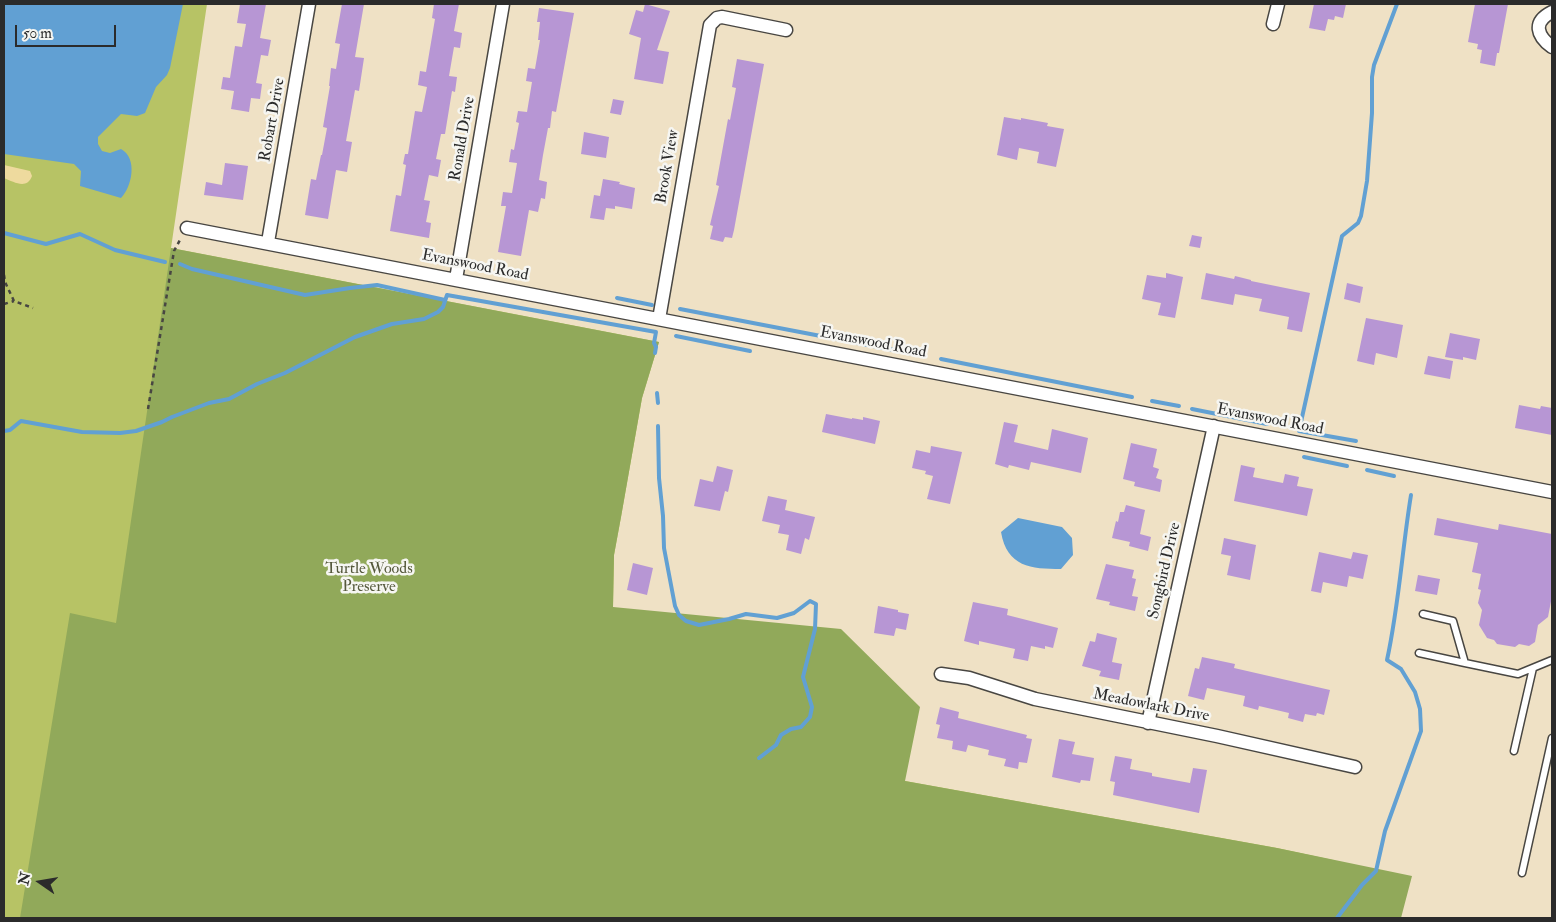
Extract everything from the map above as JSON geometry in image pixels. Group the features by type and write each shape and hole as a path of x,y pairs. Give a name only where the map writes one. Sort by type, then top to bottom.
{"street":[{"name":"Robart Drive","path":"268,242 309,4"},
{"name":"Ronald Drive","path":"456,279 503,4"},
{"path":"1273,24 1278,4"},
{"path":"1552,12 1542,20 1539,27 1540,35 1552,47"},
{"name":"Brook View","path":"659,319 708,32 713,21 722,18 786,30"},
{"name":"Evanswood Road","path":"187,228 268,242 1552,492"},
{"name":"Songbird Drive","path":"1148,723 1214,426"},
{"name":"Meadowlark Drive","path":"941,674 969,678 1035,699 1217,736 1355,767"}],"lane":[{"path":"1423,614 1453,621 1465,663"},
{"path":"1419,653 1518,674 1552,660"},
{"path":"1514,751 1533,668"},
{"path":"1522,873 1552,738"}],"path":[{"path":"148,409 174,251 187,228"},
{"path":"4,275 5,282 14,301"},
{"path":"4,304 14,301 34,308"}],"green space":[{"name":"Turtle Woods Preserve","path":"4,4 207,4 171,248 659,342 642,398 614,555 613,607 905,781 1277,848 1333,860 1401,918 4,918"},
{"name":"Turtle Woods Preserve","path":"171,248 659,342 642,398 614,555 613,607 841,629 920,707 905,781 1277,848 1412,876 1401,918 20,918 70,613 116,623"}],"sand":[{"path":"4,165 30,171 32,176 24,184 4,178"}],"water":[{"path":"4,4 183,4 170,68 167,75 156,87 145,113 137,116 121,114 98,137 98,144 102,151 110,153 121,149 130,159 132,173 128,187 121,198 80,186 81,171 74,164 4,154"},
{"path":"1018,518 1062,527 1072,538 1073,555 1061,569 1030,567 1022,564 1009,553 1001,532"}],"building":[{"path":"240,4 266,4 260,38 271,40 268,56 261,55 256,83 262,84 260,99 251,98 249,112 231,109 234,91 221,89 223,77 230,78 235,46 242,47 246,24 237,23"},
{"path":"342,4 364,4 355,57 364,58 359,91 355,90 346,141 352,142 347,172 336,170 328,219 305,215 311,179 316,180 327,128 323,127 331,68 336,69 340,44 335,43"},
{"path":"434,4 459,4 454,31 462,33 460,48 454,47 449,76 457,77 455,92 452,91 445,134 441,134 436,159 441,160 438,177 429,175 424,200 430,201 426,222 431,223 429,238 390,231 396,195 401,196 406,165 403,164 405,154 408,154 415,111 422,112 427,87 418,85 420,71 426,72 435,19 432,18"},
{"path":"645,4 670,11 657,50 669,52 663,84 634,79 641,38 629,34 636,10 643,12"},
{"path":"1314,4 1346,4 1343,18 1335,16 1334,20 1328,19 1325,31 1309,28"},
{"path":"1475,4 1508,4 1495,66 1480,63 1482,50 1477,49 1478,44 1468,42"},
{"path":"539,8 574,13 556,112 552,111 539,180 547,182 545,199 541,198 538,212 529,210 521,256 498,252 506,206 501,206 503,192 512,193 517,163 509,162 511,149 514,150 519,123 516,122 518,111 527,112 532,82 526,81 528,68 535,69 540,40 538,40 540,22 537,22"},
{"path":"737,59 764,64 734,230 732,238 725,237 723,242 710,239 713,226 710,225 719,186 716,185 728,119 730,120 736,88 732,87"},
{"path":"613,99 624,101 621,115 610,113"},
{"path":"1004,117 1048,123 1047,126 1064,129 1056,167 1037,163 1039,152 1019,148 1017,160 997,155"},
{"path":"584,132 609,137 606,158 581,154"},
{"path":"225,163 248,166 243,200 204,195 206,182 222,185"},
{"path":"603,179 620,182 619,184 635,188 632,209 615,206 615,209 606,208 604,220 590,218 594,195 600,196"},
{"path":"1192,235 1202,237 1200,248 1189,246"},
{"path":"1166,273 1183,277 1175,318 1158,315 1161,303 1142,299 1147,275 1166,278"},
{"path":"1206,273 1234,279 1235,276 1310,293 1302,332 1287,329 1289,317 1259,311 1262,299 1235,294 1233,305 1201,299"},
{"path":"1347,283 1363,287 1360,303 1344,299"},
{"path":"1366,318 1403,325 1397,358 1376,353 1374,365 1357,361"},
{"path":"1450,333 1480,339 1476,360 1463,357 1463,360 1445,357"},
{"path":"1428,356 1453,361 1450,379 1424,374"},
{"path":"1519,405 1540,409 1541,406 1552,408 1552,435 1515,428"},
{"path":"826,414 863,420 863,417 880,421 875,444 822,432"},
{"path":"1004,422 1018,425 1014,442 1048,450 1052,429 1088,438 1081,473 1031,462 1029,470 1009,465 1008,468 995,464"},
{"path":"1131,443 1157,449 1153,467 1159,469 1156,478 1162,480 1160,492 1134,486 1135,482 1123,479"},
{"path":"931,446 962,452 950,504 927,499 933,476 925,474 926,471 912,468 916,450 930,453"},
{"path":"1241,465 1255,468 1253,477 1283,483 1285,474 1299,477 1297,486 1313,489 1307,516 1234,501"},
{"path":"717,466 733,470 728,492 725,491 720,511 694,506 700,479 713,482"},
{"path":"768,496 787,500 785,510 815,517 809,540 805,538 801,554 786,550 789,535 778,533 780,525 762,521"},
{"path":"1126,505 1145,510 1140,534 1151,537 1148,551 1129,546 1130,542 1112,538 1116,521 1118,522 1120,512 1124,512"},
{"path":"1437,518 1498,530 1499,524 1552,534 1552,596 1548,617 1538,625 1535,642 1529,646 1519,644 1515,647 1497,644 1494,640 1487,638 1479,625 1482,610 1478,603 1481,590 1478,589 1481,574 1472,572 1478,543 1434,535"},
{"path":"1224,538 1256,545 1250,580 1227,575 1231,556 1221,554"},
{"path":"1319,552 1351,559 1353,552 1368,555 1363,579 1349,576 1347,587 1323,582 1321,593 1311,591"},
{"path":"633,563 653,568 647,595 627,590"},
{"path":"1106,564 1134,570 1132,578 1136,579 1132,596 1138,597 1135,611 1109,605 1110,602 1096,599"},
{"path":"1418,575 1440,579 1437,595 1415,591"},
{"path":"973,602 1008,609 1007,615 1058,628 1053,648 1045,646 1045,649 1031,646 1028,661 1013,658 1015,649 979,641 979,645 964,641"},
{"path":"878,606 909,614 906,630 896,628 894,636 874,633"},
{"path":"1097,633 1117,638 1112,662 1122,664 1119,680 1099,676 1101,671 1082,666 1090,641 1095,642"},
{"path":"1202,657 1235,664 1234,668 1330,690 1324,715 1317,713 1316,716 1305,714 1303,722 1288,718 1289,713 1259,706 1258,710 1243,706 1245,696 1207,688 1204,700 1188,696 1195,668 1199,669"},
{"path":"940,707 959,712 958,718 1027,735 1026,738 1032,739 1027,763 1019,762 1018,769 1004,766 1006,759 988,755 989,750 968,745 966,752 952,749 953,741 937,738 940,725 936,724"},
{"path":"1059,739 1075,742 1072,754 1094,758 1090,781 1081,780 1080,783 1052,777"},
{"path":"1115,756 1132,759 1130,769 1152,773 1152,776 1190,783 1193,768 1207,770 1199,813 1113,795 1115,782 1110,781"}],"waterway":[{"path":"1356,441 1299,431 1342,236 1358,223 1361,216 1367,181 1374,65 1397,4"},
{"path":"4,233 46,244 80,234 115,250 165,262"},
{"path":"180,264 192,269 305,295 377,285 445,300"},
{"path":"4,431 10,430 21,421 82,432 120,433 136,431 209,403 229,399 355,337 392,324 424,319 438,312 443,307 447,295 656,332 655,353"},
{"path":"617,298 652,305"},
{"path":"680,309 925,356"},
{"path":"676,336 750,351"},
{"path":"941,359 1132,397"},
{"path":"657,393 658,403"},
{"path":"1152,401 1179,406"},
{"path":"1192,409 1267,424"},
{"path":"658,426 659,478 664,548 675,606 679,615 686,621 699,625 746,614 777,618 794,613 810,601 816,604 815,629 803,677 812,707 810,717 801,727 791,729 781,735 776,745 759,758"},
{"path":"1304,457 1347,466"},
{"path":"1367,470 1394,476"},
{"path":"1337,918 1362,885 1376,871 1385,831 1421,731 1420,709 1415,692 1401,669 1387,660 1395,619 1411,495"}]}
